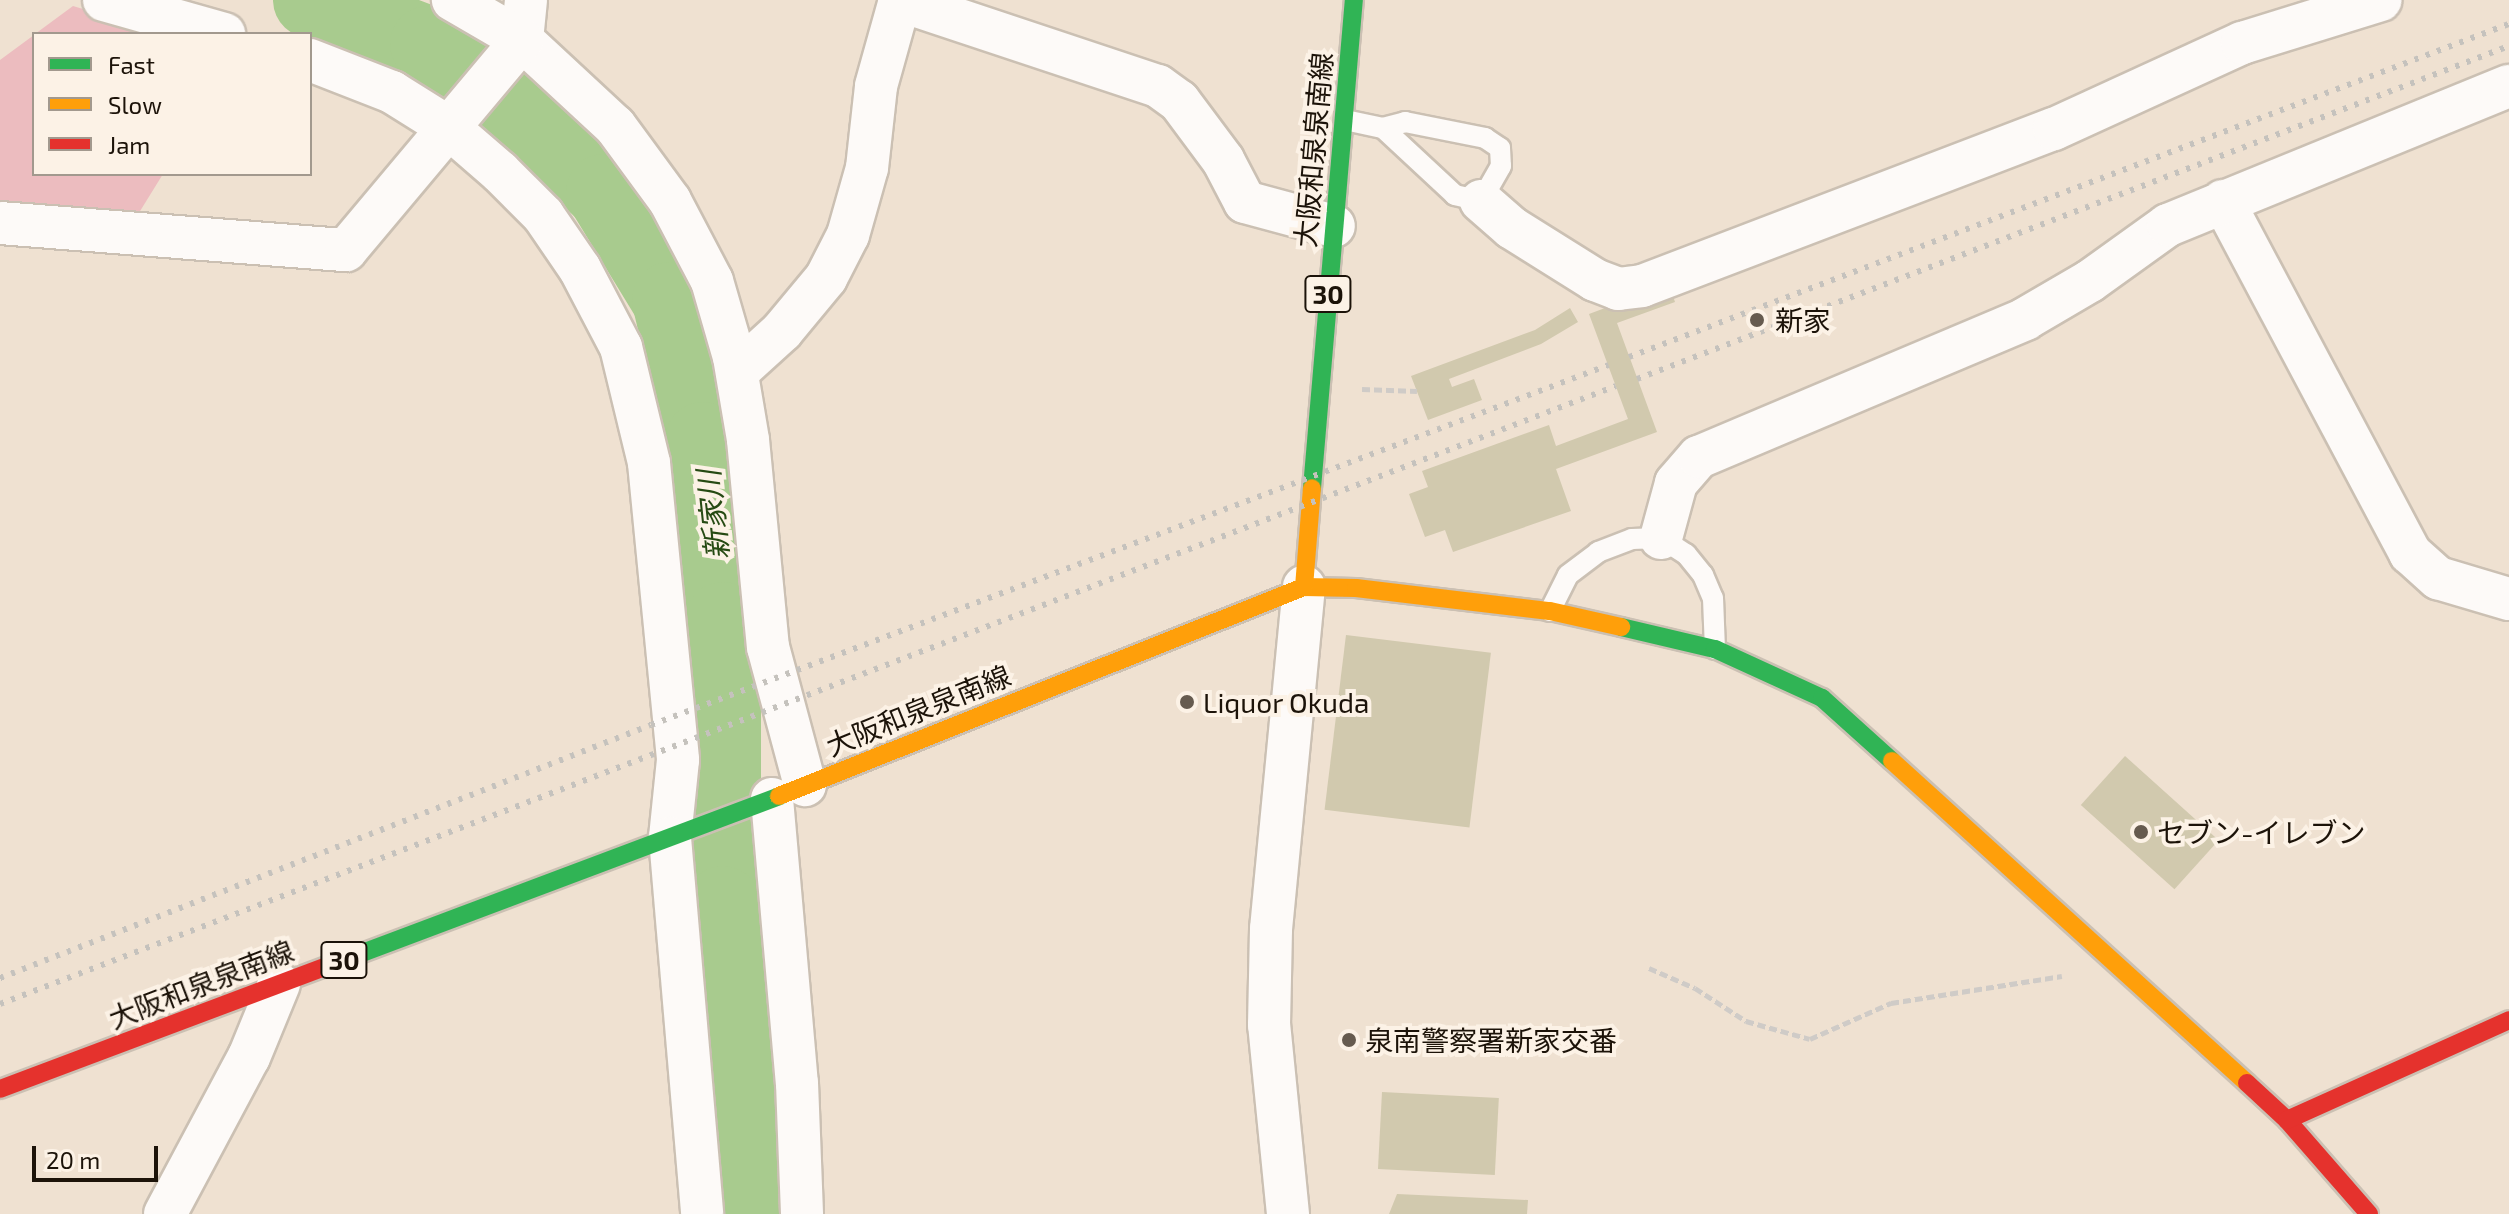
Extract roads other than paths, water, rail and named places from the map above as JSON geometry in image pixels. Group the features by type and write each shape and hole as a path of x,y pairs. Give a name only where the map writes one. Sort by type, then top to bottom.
{"main road":[{"name":"大阪和泉泉南線","path":"0,1089 778,796 1304,587 1354,0"},
{"path":"1304,587 1356,588 1550,611 1715,649 1822,698 2287,1120 2369,1214"},
{"path":"2287,1120 2509,1020"}],"street":[{"path":"104,0 217,32"},
{"path":"453,0 520,31 615,126 670,201 712,281 737,372 768,647 797,1083 802,1214"},
{"path":"737,372 800,310 826,278 848,235 867,168 876,86 899,0 1158,86 1179,101 1223,160 1245,202 1334,226"},
{"path":"1481,201 1512,228 1595,280 1618,289 1642,286 2054,129 2242,43 2381,0"},
{"path":"0,223 346,250 452,123 520,31"},
{"path":"312,61 392,92 452,123 543,215 580,269 621,347 649,463 678,760 679,834 702,1214"},
{"path":"1661,538 1676,483 1699,457 2025,319 2090,281 2168,225 2509,86"},
{"path":"2223,201 2410,553 2438,578 2509,599"},
{"path":"1288,1214 1269,1025 1271,929 1304,587"},
{"path":"165,1214 249,1057 279,984"}],"lane":[{"path":"1345,120 1383,128 1405,122 1485,138 1500,148 1501,166 1481,201 1455,195 1383,128"},
{"path":"1550,611 1568,575 1598,552 1632,539 1661,538 1686,554 1703,575 1713,598 1715,649"}],"waterway":[{"name":"新家川","path":"311,0 428,44 509,102 604,192 670,300 703,440 723,620 723,904 758,1214"}],"railway":[{"path":"1629,357 2509,24"},
{"path":"1637,379 2509,46"},
{"path":"0,978 651,725 1609,365"},
{"path":"0,1004 1616,386"}],"place":[{"name":"新家","path":"1757,320"},
{"name":"Liquor Okuda","path":"1187,702"},
{"name":"セブン-イレブン","path":"2141,832"},
{"name":"泉南警察署新家交番","path":"1349,1040"}]}
